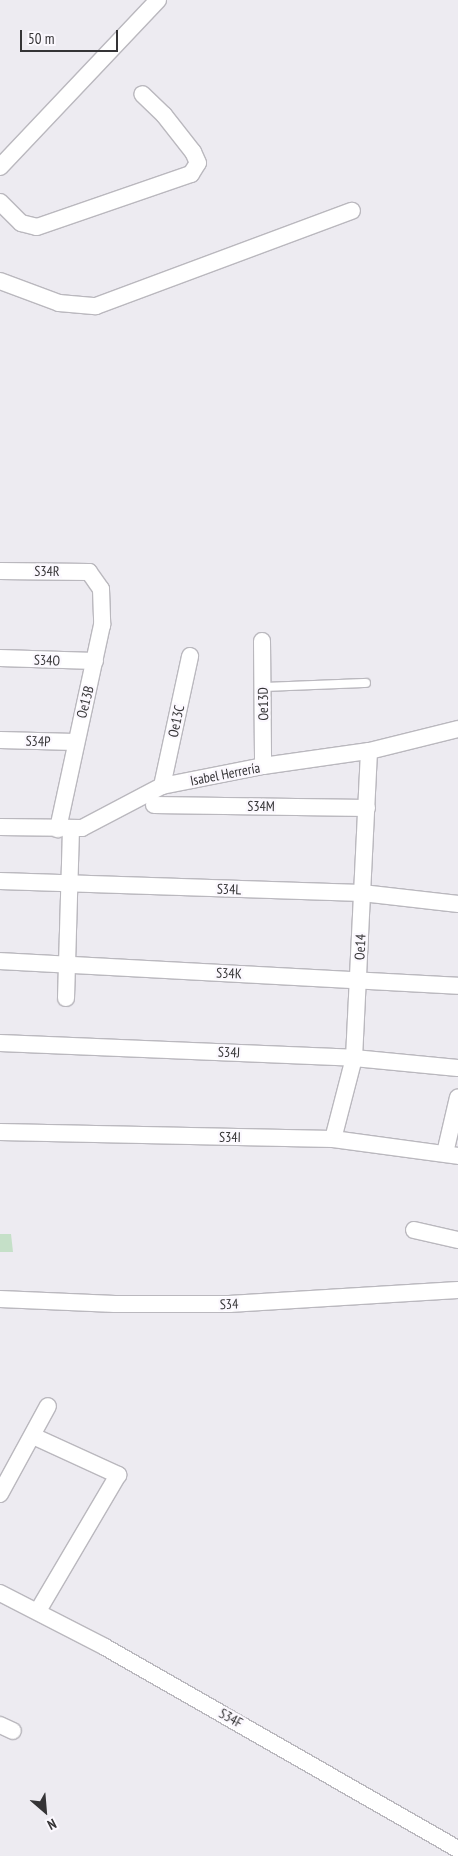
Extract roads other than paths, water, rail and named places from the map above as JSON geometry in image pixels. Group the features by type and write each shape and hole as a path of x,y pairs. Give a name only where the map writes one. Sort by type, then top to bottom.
{"street":[{"path":"0,168 158,0"},
{"path":"0,202 21,223 37,227 191,174 198,163 193,152 164,114 142,94"},
{"path":"0,281 60,303 96,306 352,211"},
{"name":"S34R","path":"0,571 83,572 94,576"},
{"name":"Oe13B","path":"66,998 69,884 64,829 75,742 102,625 101,589 94,576"},
{"name":"Oe13D","path":"262,641 264,766"},
{"name":"Oe13C","path":"162,786 190,656"},
{"name":"S34O","path":"0,658 95,661"},
{"name":"Isabel Herrería","path":"0,827 82,828 106,818 162,786 264,766 369,751 458,729"},
{"name":"S34P","path":"0,740 75,742"},
{"name":"Oe14","path":"333,1139 354,1058 369,751"},
{"name":"S34M","path":"154,805 367,808"},
{"name":"S34L","path":"0,881 362,893 458,904"},
{"name":"S34K","path":"0,961 67,966 358,978 458,986"},
{"name":"S34J","path":"0,1043 354,1058 458,1068"},
{"path":"451,1155 458,1097"},
{"name":"S34I","path":"0,1132 333,1139 451,1155"},
{"path":"414,1230 458,1240"},
{"name":"S34","path":"0,1299 115,1304 229,1304 458,1290"},
{"path":"0,1494 48,1406"},
{"path":"32,1436 118,1475 38,1611"},
{"name":"S34F","path":"0,1594 38,1611 329,1773 458,1849"}],"lane":[{"path":"262,687 366,683"}]}
